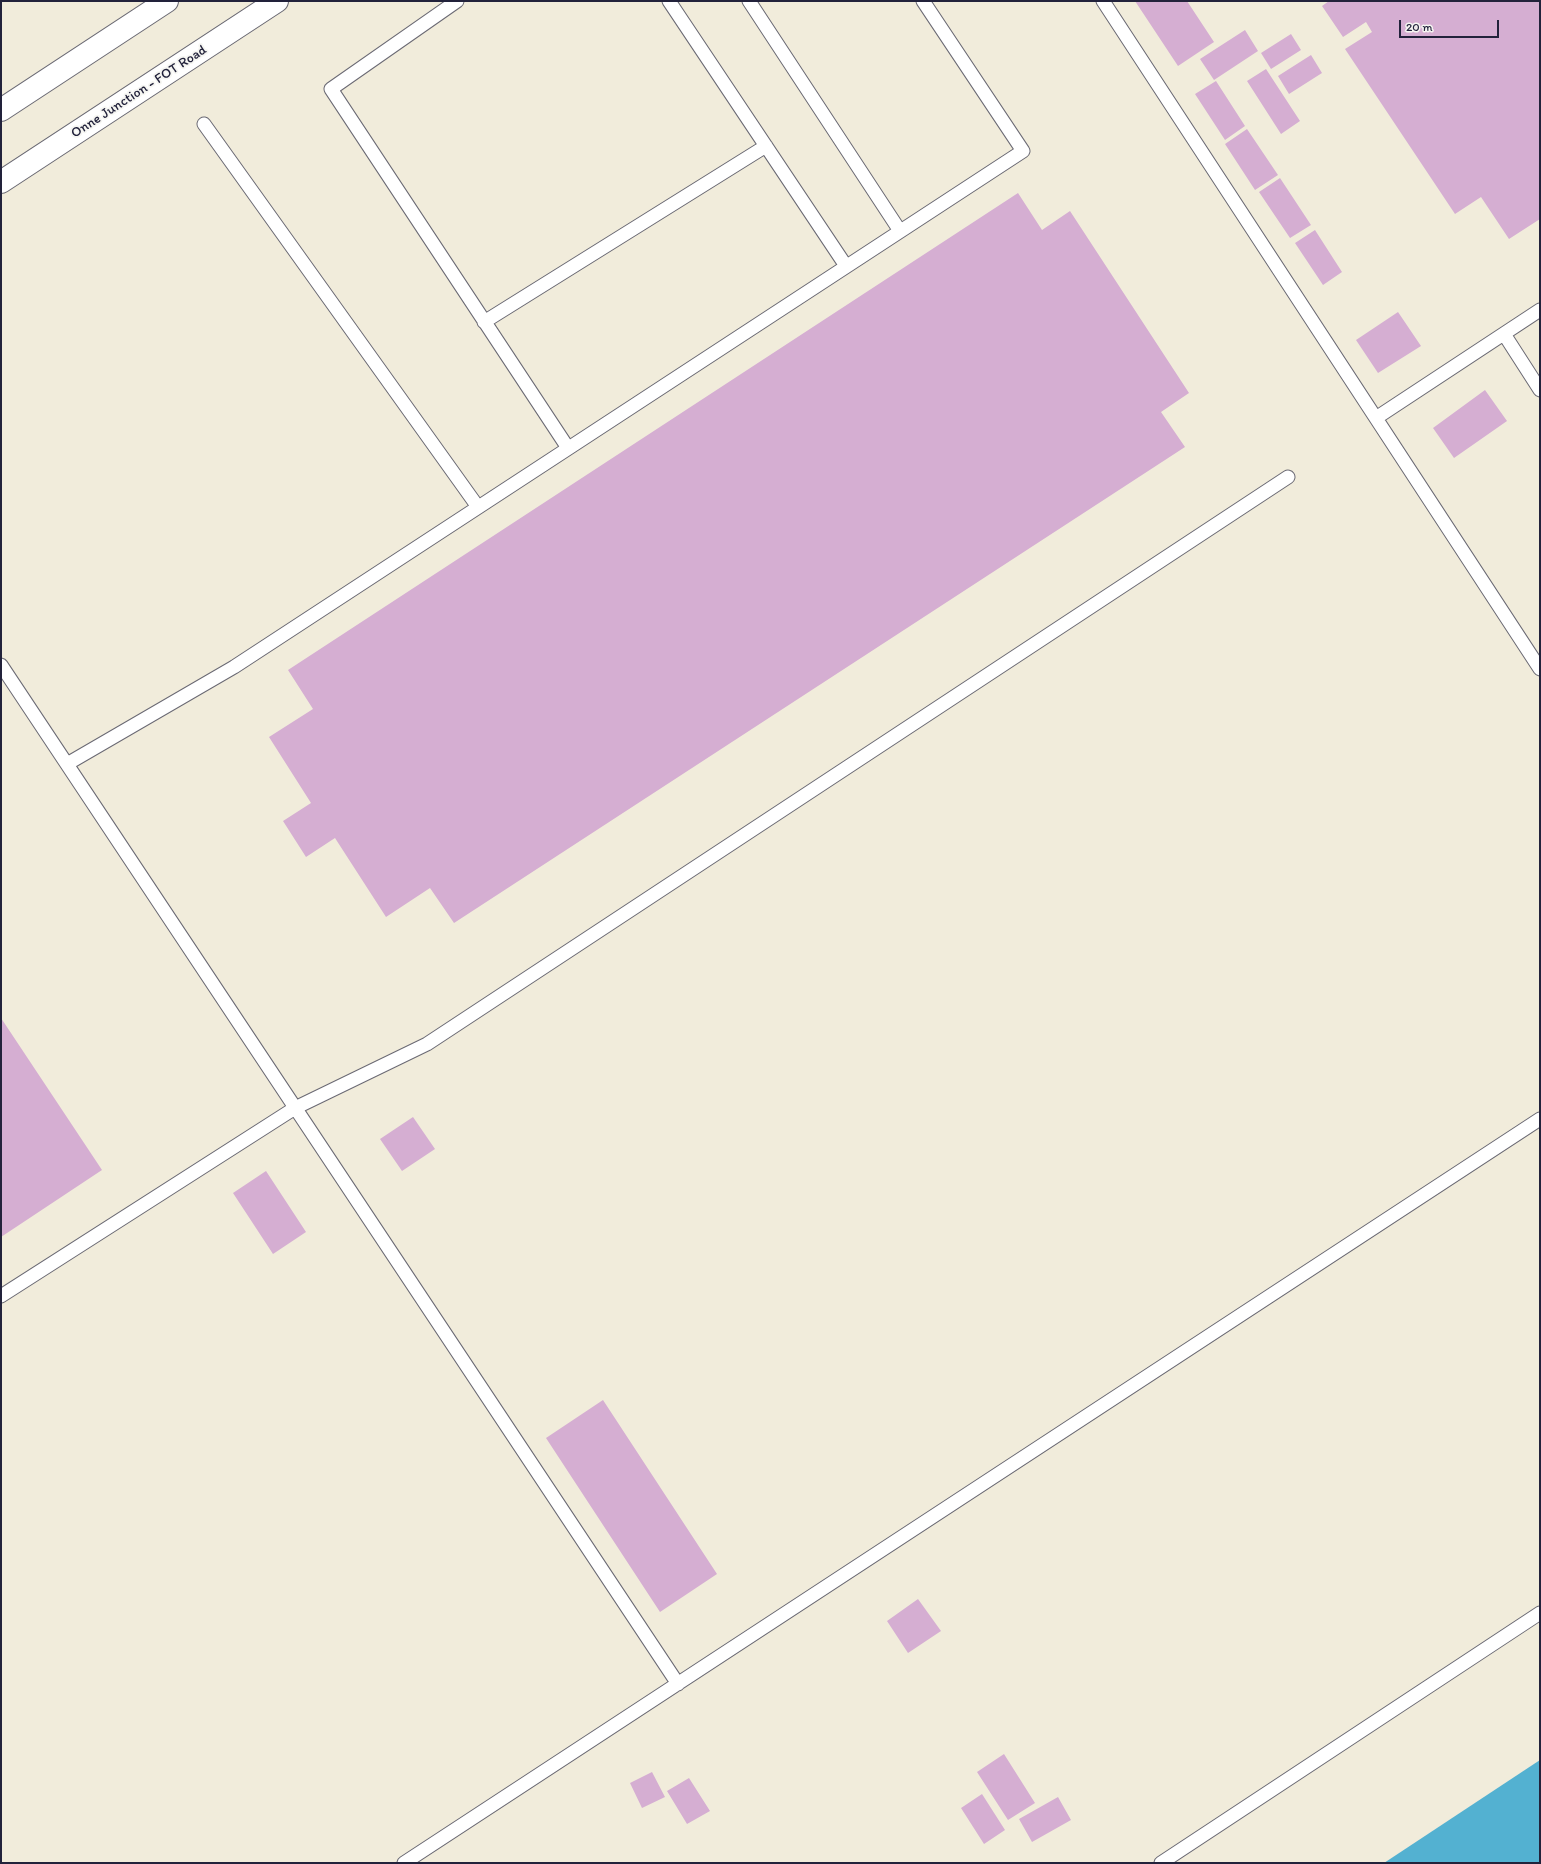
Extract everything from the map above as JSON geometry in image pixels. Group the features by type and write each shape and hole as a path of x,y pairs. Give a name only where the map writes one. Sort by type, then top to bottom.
{"street":[{"path":"1,110 166,1"},
{"name":"Onne Junction - FOT Road","path":"1,182 277,1"}],"lane":[{"path":"457,1 331,89 568,448"},
{"path":"668,1 846,266"},
{"path":"749,1 900,231"},
{"path":"67,764 234,667 1023,151 923,1"},
{"path":"1103,1 1540,669"},
{"path":"204,124 478,507"},
{"path":"484,322 766,146"},
{"path":"1376,418 1540,310"},
{"path":"1504,334 1540,390"},
{"path":"1,1296 295,1108 427,1044 1288,477"},
{"path":"1,665 678,1684"},
{"path":"404,1863 1540,1119"},
{"path":"1161,1863 1540,1613"}],"water":[{"path":"1540,1760 1540,1863 1384,1863"}],"building":[{"path":"1135,1 1187,1 1214,42 1178,66"},
{"path":"1329,1 1540,1 1540,219 1509,239 1481,197 1455,214 1345,49 1372,32 1366,22 1343,37 1322,6"},
{"path":"1245,30 1258,51 1214,80 1200,59"},
{"path":"1291,34 1301,50 1271,69 1261,53"},
{"path":"1311,55 1322,73 1289,94 1278,76"},
{"path":"1266,69 1300,121 1281,134 1247,81"},
{"path":"1216,81 1245,126 1225,140 1195,94"},
{"path":"1247,129 1278,175 1255,190 1225,144"},
{"path":"1280,178 1311,225 1290,238 1259,192"},
{"path":"1018,193 1042,230 1070,211 1189,393 1161,412 1185,447 454,923 430,888 386,917 335,838 306,857 283,821 311,803 269,737 313,709 288,670"},
{"path":"1315,230 1342,272 1323,285 1295,243"},
{"path":"1398,312 1421,346 1378,373 1356,340"},
{"path":"1485,390 1507,421 1454,458 1433,428"},
{"path":"1,1018 102,1170 1,1237"},
{"path":"413,1117 435,1149 402,1171 380,1139"},
{"path":"266,1171 306,1232 273,1254 233,1193"},
{"path":"603,1400 717,1574 660,1612 546,1438"},
{"path":"918,1599 941,1631 908,1653 887,1621"},
{"path":"1004,1754 1035,1803 1008,1820 977,1772"},
{"path":"652,1772 665,1797 642,1808 630,1783"},
{"path":"689,1778 710,1811 687,1824 667,1791"},
{"path":"982,1794 1005,1830 984,1844 961,1808"},
{"path":"1058,1797 1071,1820 1032,1842 1019,1819"}]}
